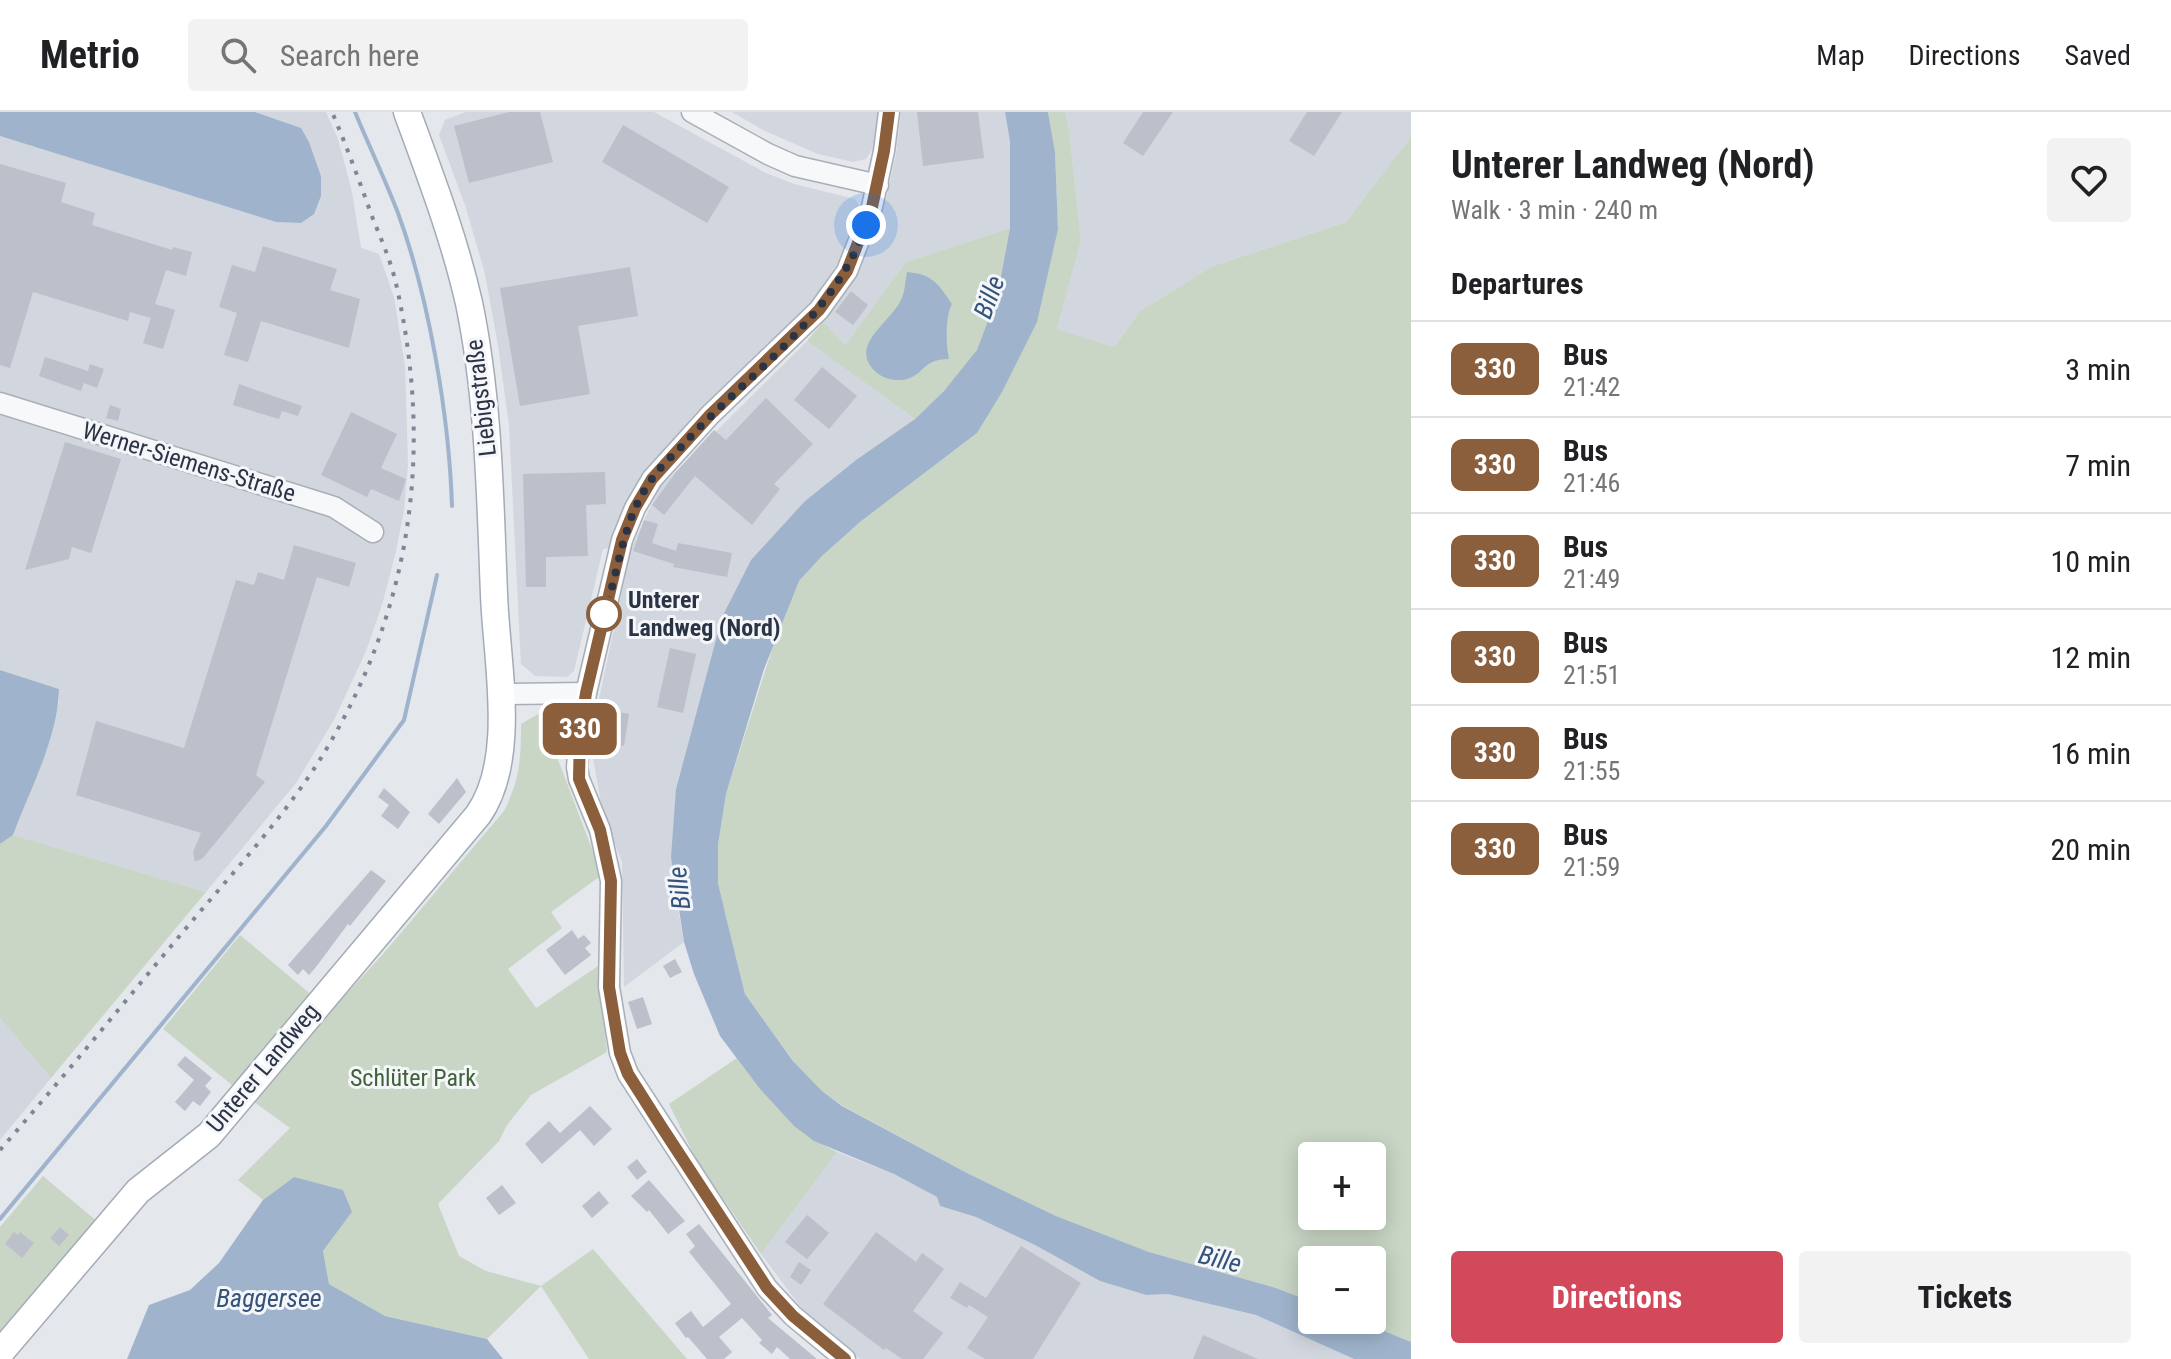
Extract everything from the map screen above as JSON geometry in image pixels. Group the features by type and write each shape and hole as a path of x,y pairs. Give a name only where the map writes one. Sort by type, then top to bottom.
{"main road":[{"name":"Liebigstraße","path":"407,112 452,240 469,303 479,362 488,437 500,694 498,763"},
{"name":"Unterer Landweg","path":"0,1353 138,1191 209,1135 478,815 489,796 498,763"}],"street":[{"path":"692,112 795,166 878,185"},
{"path":"845,1359 793,1316 767,1288 728,1232 626,1067 613,1019 609,987 611,881 600,830 582,790 577,767 586,693 622,540 635,508 652,479 710,415 819,310 847,271 878,185 889,112"},
{"name":"Werner-Siemens-Straße","path":"0,403 334,507 373,532"},
{"path":"500,694 586,693"}],"shaded area":[{"path":"255,112 326,112 338,139 352,192 361,248 379,254 394,297 405,366 408,465 404,510 382,605 366,651 335,718 296,783 206,892 13,835 48,741 59,702 59,689 0,670 0,136 276,222 301,223 321,176 309,142 300,128"},
{"path":"466,112 654,112 766,173 794,184 855,199 859,205 841,258 804,313 694,415 644,475 622,510 609,548 603,549 574,671 567,677 535,676 521,664 509,425 498,345 485,274 466,208 439,135 445,120"},
{"path":"732,112 878,112 874,147 866,159 853,162 818,154 765,131"},
{"path":"901,112 1005,112 1010,142 1010,228 906,262 844,346 823,322 853,279 871,242 887,196"},
{"path":"1065,112 1411,112 1411,137 1346,222 1213,266 1140,311 1114,347 1057,329 1081,241"},
{"path":"807,341 915,419 805,501 751,560 722,617 676,789 676,897 684,942 624,987 622,862 603,814 590,741 631,549 659,488"},
{"path":"0,1018 51,1078 0,1140"},
{"path":"837,1152 894,1174 937,1197 940,1206 976,1217 1100,1281 1146,1295 1168,1294 1256,1315 1354,1359 860,1359 806,1314 761,1254"}],"green space":[{"path":"1048,112 1065,112 1081,241 1057,329 1114,347 1140,311 1213,266 1346,222 1411,137 1411,1342 1386,1332 1386,1246 1298,1246 1298,1297 1149,1252 1056,1216 967,1173 843,1106 822,1091 792,1060 745,994 718,883 718,845 726,794 781,621 799,581 822,556 860,522 977,433 1058,229 1055,152"},
{"path":"1010,228 994,305 978,349 958,377 915,419 807,341 823,322 845,345 906,262"},
{"name":"Schlüter Park","path":"540,713 561,716 565,724 557,757 595,857 599,877 551,912 562,928 508,969 536,1008 598,966 607,1052 531,1095 507,1125 499,1141 438,1204 459,1256 486,1271 541,1286 487,1339 385,1316 329,1284 323,1251 352,1212 294,1177 263,1200 238,1180 290,1128 250,1099 384,953 504,811 518,769 521,724"},
{"path":"13,835 206,892 51,1078 0,1018 0,844"},
{"path":"240,935 313,996 232,1085 163,1029"},
{"path":"737,1058 781,1112 821,1144 837,1152 761,1254 697,1161 669,1104"},
{"path":"43,1176 99,1223 0,1337 0,1227"},
{"path":"593,1249 687,1359 589,1359 541,1286"}],"water":[{"path":"0,112 255,112 301,128 321,176 321,196 314,214 301,223 276,222 0,136"},
{"name":"Bille","path":"1005,112 1048,112 1055,152 1058,229 1037,322 1002,392 977,433 860,522 799,581 764,669 726,794 718,845 718,883 745,994 792,1060 822,1091 842,1106 967,1173 1056,1216 1149,1252 1298,1297 1298,1334 1256,1315 1168,1294 1146,1295 1100,1281 976,1217 940,1206 937,1197 894,1174 814,1141 794,1126 760,1089 720,1036 684,942 671,857 676,789 722,617 751,560 805,501 915,419 944,391 977,350 997,297 1010,228 1010,142"},
{"path":"907,272 934,281 952,304 947,331 949,359 934,361 913,377 895,380 877,373 866,354 872,337 902,299"},
{"path":"0,670 59,689 54,726 42,763 13,835 0,844"},
{"name":"Baggersee","path":"294,1177 343,1190 352,1212 323,1251 329,1284 385,1316 487,1339 503,1359 127,1359 149,1305 190,1290 219,1263 263,1200"},
{"path":"1386,1332 1411,1342 1411,1359 1354,1359 1298,1334"}],"building":[{"path":"509,112 540,112 553,162 469,183 454,126"},
{"path":"917,112 978,112 984,158 923,166"},
{"path":"1143,112 1173,112 1143,156 1123,143"},
{"path":"1307,112 1342,112 1314,156 1289,141"},
{"path":"623,125 729,187 707,223 602,162"},
{"path":"0,164 66,183 61,202 95,213 92,225 172,250 173,247 192,252 186,276 166,270 155,304 175,310 163,349 143,343 151,318 130,312 128,321 33,292 10,368 0,365"},
{"path":"263,246 337,269 330,290 360,299 349,348 261,321 248,362 224,355 237,313 219,307 232,265 255,272"},
{"path":"630,267 638,316 578,326 590,394 520,406 500,288"},
{"path":"851,291 868,305 853,325 835,312"},
{"path":"45,357 88,371 90,364 104,369 97,388 84,383 81,391 39,376"},
{"path":"822,367 857,396 829,429 794,400"},
{"path":"239,384 302,406 298,416 282,411 279,419 233,405"},
{"path":"766,398 813,444 774,484 780,489 752,525 695,476 664,515 652,505 676,472 714,430 726,440"},
{"path":"110,405 121,409 118,421 106,418"},
{"path":"351,412 397,434 381,468 406,479 399,501 371,489 367,497 321,475"},
{"path":"65,442 121,459 91,553 72,547 69,559 25,570"},
{"path":"605,472 606,504 586,505 588,556 546,557 546,587 526,587 523,474"},
{"path":"644,520 658,524 652,543 676,551 678,543 732,553 727,577 673,567 674,564 633,551"},
{"path":"294,545 356,563 349,587 317,577 256,775 265,782 203,858 195,862 193,852 201,833 76,795 96,721 184,748 236,580 254,585 258,572 284,580"},
{"path":"670,648 696,654 683,713 657,707"},
{"path":"603,709 629,714 624,746 598,741"},
{"path":"457,778 466,792 439,824 428,814"},
{"path":"384,788 410,812 398,829 381,816 389,805 378,797"},
{"path":"371,870 386,881 309,975 303,969 298,975 288,965"},
{"path":"572,930 578,939 584,935 591,943 585,948 591,955 565,975 546,950"},
{"path":"675,959 682,972 670,978 663,966"},
{"path":"643,997 652,1024 637,1029 628,1002"},
{"path":"185,1056 212,1078 205,1086 211,1092 200,1106 193,1101 185,1111 175,1102 194,1080 177,1065"},
{"path":"590,1106 612,1129 594,1146 580,1130 542,1164 525,1144 549,1121 560,1133"},
{"path":"637,1159 647,1172 637,1180 627,1167"},
{"path":"649,1180 685,1221 668,1234 649,1210 647,1212 631,1196"},
{"path":"502,1185 516,1203 499,1215 486,1198"},
{"path":"599,1191 609,1203 592,1218 582,1206"},
{"path":"807,1215 829,1233 807,1259 785,1242"},
{"path":"699,1224 772,1315 768,1318 817,1359 790,1359 777,1347 772,1354 759,1343 762,1340 742,1318 719,1337 732,1352 724,1359 707,1359 686,1338 675,1323 691,1311 703,1327 731,1304 689,1252 695,1246 686,1234"},
{"path":"60,1227 69,1235 59,1246 50,1238"},
{"path":"14,1232 18,1235 20,1232 34,1243 22,1258 5,1244"},
{"path":"876,1232 916,1262 922,1253 944,1269 913,1311 943,1333 923,1359 902,1359 886,1348 884,1350 823,1304"},
{"path":"1021,1246 1081,1283 1033,1359 985,1359 967,1348 988,1317 950,1298 960,1282 986,1298"},
{"path":"799,1262 811,1270 801,1285 790,1277"},
{"path":"1203,1335 1258,1359 1193,1359"}],"waterway":[{"path":"355,112 398,213 419,282 442,396 452,506"},
{"path":"0,1219 326,826 404,720 437,575"}],"railway":[{"path":"0,1150 293,799 324,753 354,698 378,642 395,585 407,528 413,469 413,409 408,349 395,279 332,112"}],"bus line":[{"name":"330","path":"845,1359 793,1316 767,1288 745,1259 628,1074 620,1053 609,987 611,881 600,830 582,790 577,767 586,693 622,540 635,508 652,479 710,415 819,310 847,271 878,185 889,112"}],"place":[{"name":"Unterer Landweg (Nord)","path":"604,614"}],"route":[{"path":"604,614 622,540 635,508 652,479 710,415 819,310 847,271 866,225"}]}
